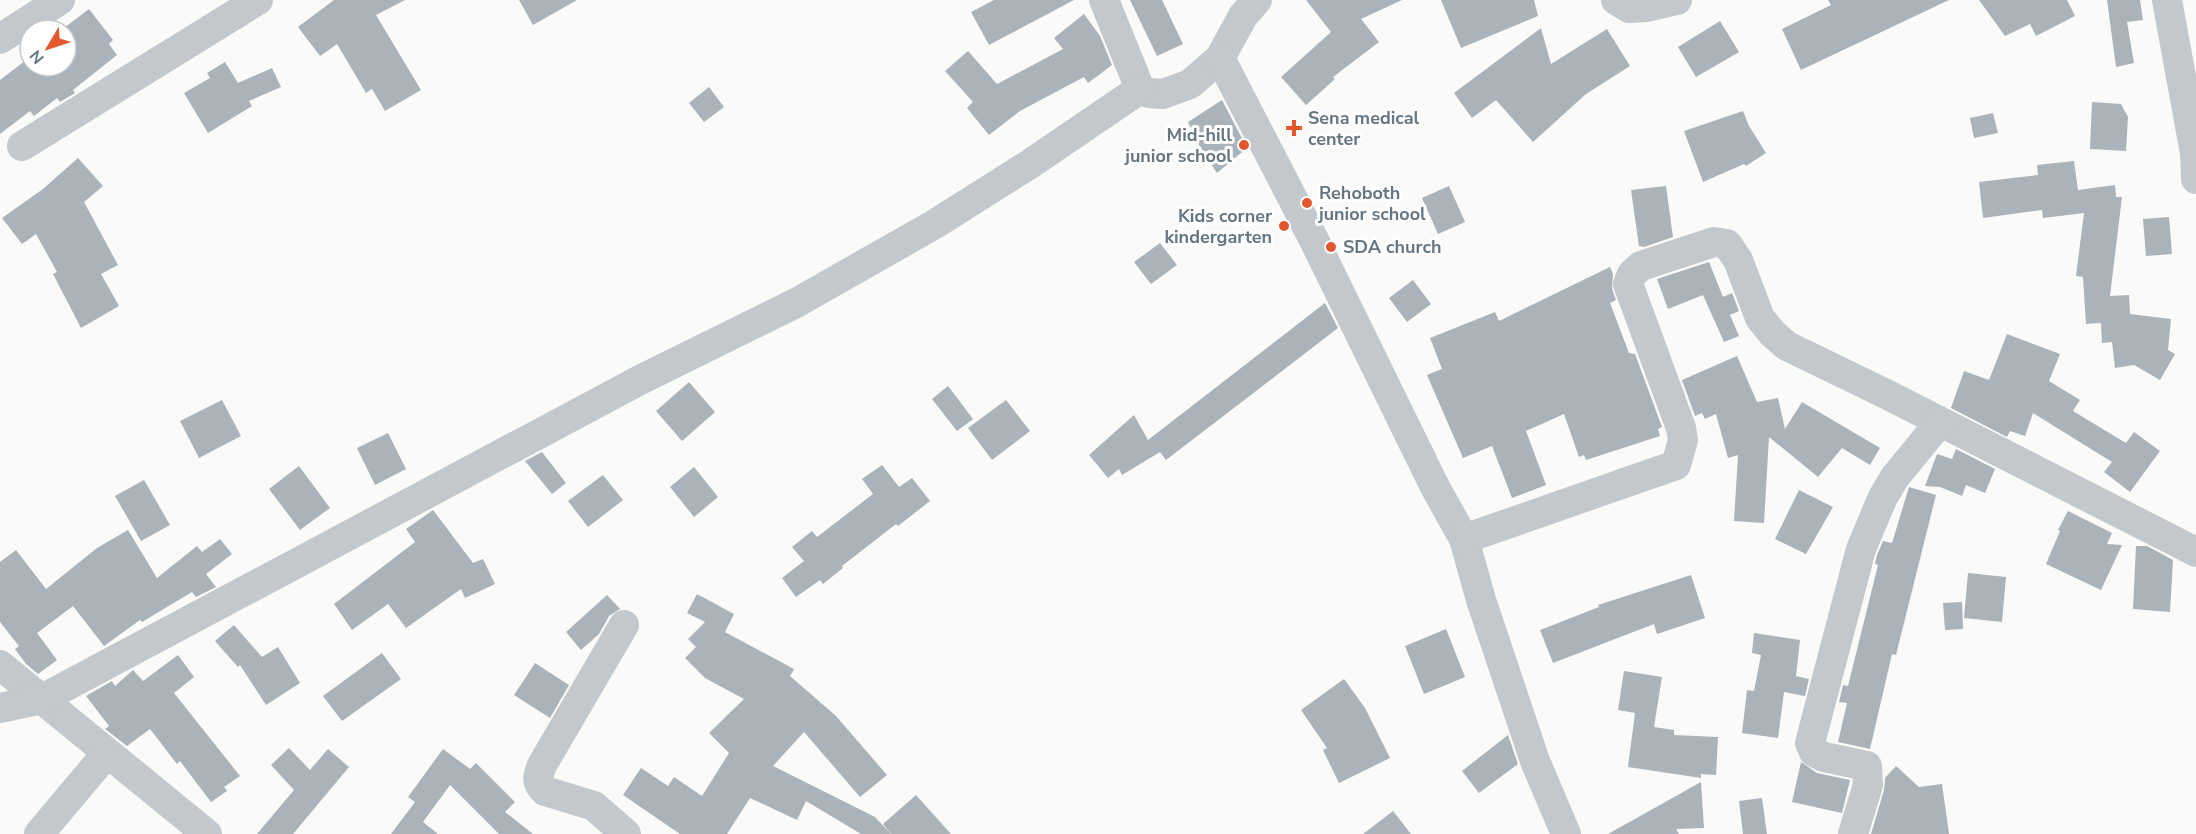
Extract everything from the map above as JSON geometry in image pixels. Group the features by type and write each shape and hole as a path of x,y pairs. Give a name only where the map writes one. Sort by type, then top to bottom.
{"street":[{"path":"0,39 60,0"},
{"path":"22,146 258,0"},
{"path":"1104,0 1140,89 1149,93 1162,94 1190,84 1220,58 1243,16 1257,0"},
{"path":"1616,0 1629,8 1647,7 1677,0"},
{"path":"2167,0 2195,153 2196,180"},
{"path":"1220,58 1314,240 1435,488 1464,539 1481,600 1535,761 1566,834"},
{"path":"0,708 42,699 640,380 796,303 1030,165 1140,89"},
{"path":"1464,539 1676,465 1683,440 1681,428 1628,284 1632,274 1641,266 1714,242 1727,244 1737,261 1760,318 1787,346 2196,552"},
{"path":"1853,834 1868,785 1867,766 1824,757 1814,752 1810,743 1861,549 1883,497 1895,477 1940,422"},
{"path":"624,625 542,765 537,779 539,785 545,790 594,806 626,834"},
{"path":"0,665 207,834"},
{"path":"39,834 107,753"}],"building":[{"path":"334,0 405,0 376,15 421,90 385,111 372,89 366,93 337,44 320,56 298,27"},
{"path":"519,0 577,0 533,25"},
{"path":"994,0 1074,0 989,45 971,12"},
{"path":"1130,0 1162,0 1183,44 1157,56"},
{"path":"1306,0 1402,0 1361,19 1379,42 1333,77 1335,79 1306,105 1281,77 1331,32"},
{"path":"1441,0 1534,0 1538,16 1461,48"},
{"path":"1828,0 1949,0 1801,70 1782,29 1831,5"},
{"path":"1979,0 2067,0 2075,16 2036,36 2030,24 2005,36"},
{"path":"2107,0 2140,0 2143,20 2127,22 2134,63 2116,67"},
{"path":"89,9 113,40 109,44 117,55 73,90 75,93 60,102 57,98 34,116 30,111 0,134 0,80 18,66 18,78 78,78 77,18"},
{"path":"1084,14 1100,36 1112,65 1088,83 1084,77 1020,111 989,135 967,108 973,102 945,71 968,51 997,84 1063,49 1054,38"},
{"path":"1720,21 1739,52 1696,77 1678,47"},
{"path":"1541,28 1551,64 1607,29 1630,66 1586,94 1533,142 1496,100 1472,118 1454,93"},
{"path":"225,62 238,83 272,68 281,87 249,101 252,106 208,133 184,93 210,78 207,73"},
{"path":"709,87 724,107 704,122 689,103"},
{"path":"1222,100 1247,148 1217,173 1200,147 1188,122"},
{"path":"2092,102 2121,104 2128,117 2126,151 2090,149"},
{"path":"1743,111 1749,126 1766,153 1746,166 1744,164 1703,182 1684,131"},
{"path":"1993,113 1998,133 1974,138 1970,118"},
{"path":"78,158 103,186 84,202 118,265 101,274 119,306 81,328 53,274 57,272 36,234 22,244 2,218 43,189"},
{"path":"2074,161 2078,190 2115,185 2116,197 2122,197 2110,296 2129,295 2130,314 2171,319 2168,350 2175,354 2160,380 2134,365 2115,368 2112,342 2102,343 2101,323 2086,324 2083,277 2076,276 2084,213 2043,218 2042,210 1983,218 1979,182 2038,175 2037,165"},
{"path":"1449,186 1465,222 1438,234 1422,198"},
{"path":"1666,186 1673,237 1644,247 1639,246 1631,190"},
{"path":"2169,217 2172,254 2146,256 2143,219"},
{"path":"1160,243 1177,265 1151,284 1134,262"},
{"path":"1709,262 1723,297 1732,293 1739,311 1730,315 1739,336 1724,342 1703,295 1668,309 1657,279"},
{"path":"1610,267 1613,274 1612,289 1616,300 1610,303 1629,353 1635,354 1662,427 1658,429 1660,436 1586,460 1584,455 1579,457 1564,414 1526,431 1546,485 1512,498 1492,446 1463,458 1427,375 1442,369 1430,338 1495,312 1499,321"},
{"path":"1413,280 1431,304 1407,322 1389,298"},
{"path":"1325,303 1338,328 1166,460 1160,452 1122,475 1119,469 1108,478 1089,455 1134,415 1148,440"},
{"path":"2007,334 2060,354 2049,381 2080,400 2073,411 2126,443 2134,432 2160,451 2130,492 2104,472 2112,462 2033,413 2025,436 2010,431 2007,437 1951,408 1964,371 1989,380"},
{"path":"1737,356 1757,402 1778,398 1785,429 1802,402 1880,448 1870,465 1842,448 1818,477 1769,437 1764,523 1734,521 1738,455 1728,458 1716,414 1705,419 1702,413 1695,416 1682,380"},
{"path":"689,382 715,412 682,441 656,411"},
{"path":"948,386 973,419 957,431 932,399"},
{"path":"222,400 241,436 199,458 180,421"},
{"path":"1006,400 1030,431 992,460 968,428"},
{"path":"388,433 406,469 375,485 357,448"},
{"path":"1956,449 1995,469 1985,493 1966,485 1962,496 1940,487 1925,486 1937,454 1952,459"},
{"path":"542,452 566,483 552,494 525,461"},
{"path":"882,465 899,487 912,478 930,501 898,526 896,524 842,566 843,568 823,584 820,580 796,597 782,578 804,561 792,547 812,531 817,537 873,494 862,479"},
{"path":"299,466 330,508 300,530 269,489"},
{"path":"694,467 718,497 694,517 670,487"},
{"path":"603,475 623,500 588,527 568,501"},
{"path":"144,480 170,525 141,541 115,496"},
{"path":"1909,487 1936,495 1896,655 1892,654 1870,749 1838,742 1847,703 1839,702 1843,685 1848,686 1878,565 1875,564 1877,555 1883,541 1892,543"},
{"path":"1799,490 1833,507 1806,554 1775,539"},
{"path":"433,510 473,563 483,559 495,584 465,598 461,589 406,628 388,604 352,630 334,604 415,542 406,529"},
{"path":"2068,511 2112,533 2107,544 2122,545 2101,590 2046,564 2060,531 2058,530"},
{"path":"128,530 157,578 197,546 202,552 220,539 232,554 206,574 216,587 196,597 192,592 142,622 140,620 104,646 73,606 37,633 57,660 38,674 26,664 15,649 19,646 0,622 0,562 16,550 46,589 97,548"},
{"path":"2136,546 2147,546 2173,560 2170,612 2133,609"},
{"path":"1968,573 2006,577 2002,622 1964,618"},
{"path":"1691,575 1705,618 1657,634 1654,624 1553,663 1540,630 1599,607 1598,605"},
{"path":"697,594 734,614 725,632 794,669 790,676 836,716 887,775 860,797 804,732 773,766 875,817 891,834 861,834 806,801 797,820 750,798 727,834 680,834 623,795 641,768 668,786 674,777 702,796 729,753 709,733 744,699 705,678 685,658 696,647 688,639 705,622 687,613"},
{"path":"607,595 620,609 609,616 599,634 581,650 566,632"},
{"path":"1962,602 1963,629 1945,630 1943,603"},
{"path":"234,625 262,657 278,647 300,683 266,705 240,665 238,667 215,641"},
{"path":"1446,629 1465,677 1424,694 1405,646"},
{"path":"1754,633 1800,640 1796,676 1809,679 1805,696 1784,692 1778,738 1742,733 1747,690 1754,691 1761,655 1752,653"},
{"path":"382,653 401,679 342,721 323,696"},
{"path":"178,655 194,677 174,693 240,776 224,787 227,791 211,802 180,761 177,764 150,729 127,746 105,729 109,726 86,696 112,681 115,686 133,670 143,681"},
{"path":"535,663 569,685 550,718 514,695"},
{"path":"1624,671 1662,677 1654,727 1674,730 1674,735 1718,737 1716,775 1701,774 1701,778 1628,767 1635,713 1618,710"},
{"path":"1344,679 1365,708 1390,758 1339,783 1323,750 1327,748 1301,710"},
{"path":"1508,735 1518,764 1479,793 1462,771"},
{"path":"289,748 310,770 328,749 349,767 293,834 257,834 294,790 271,765"},
{"path":"443,749 470,769 476,763 515,802 505,812 533,834 499,834 450,785 423,822 438,834 391,834 415,802 408,797"},
{"path":"1801,762 1817,773 1850,780 1842,813 1792,802"},
{"path":"1896,766 1919,787 1942,784 1949,834 1871,834 1884,790 1885,778"},
{"path":"1701,782 1704,828 1676,829 1679,834 1608,834"},
{"path":"916,795 951,834 891,834 883,824"},
{"path":"1762,798 1767,834 1743,834 1739,801"},
{"path":"1393,811 1411,834 1363,834"}],"place":[{"name":"Sena medical center","path":"1294,128"},
{"name":"Mid-hill junior school","path":"1244,145"},
{"name":"Rehoboth junior school","path":"1307,203"},
{"name":"Kids corner kindergarten","path":"1284,226"},
{"name":"SDA church","path":"1331,247"}]}
